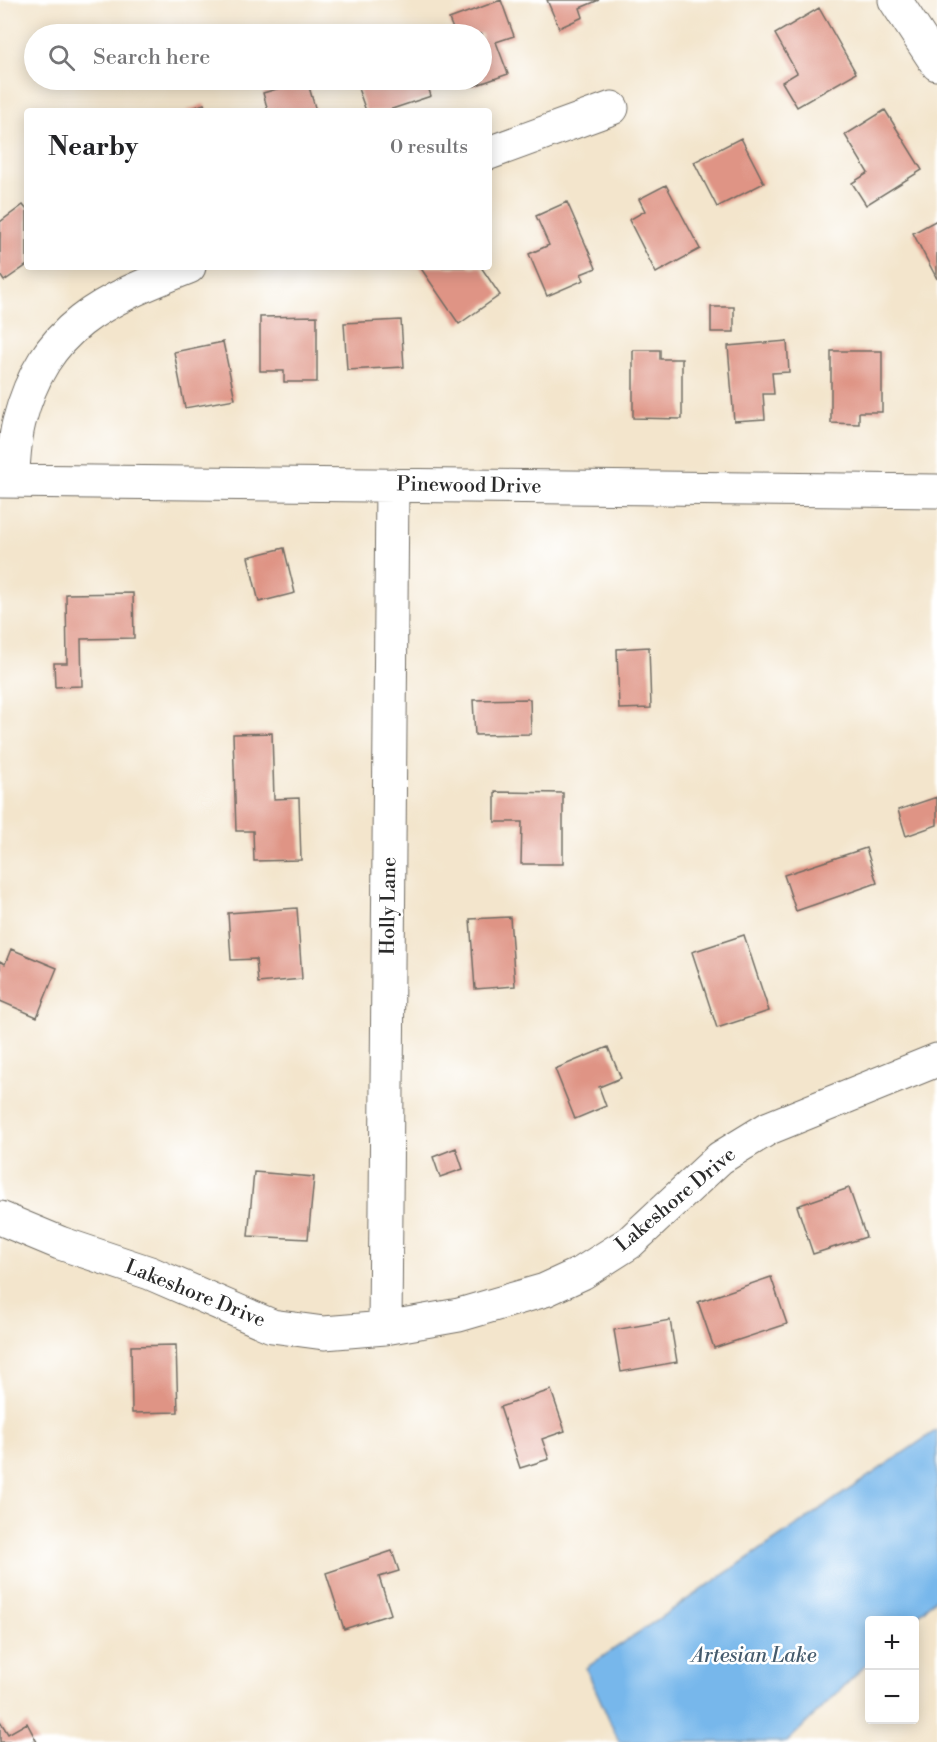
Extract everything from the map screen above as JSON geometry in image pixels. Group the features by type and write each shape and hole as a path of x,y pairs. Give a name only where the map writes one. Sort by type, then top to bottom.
{"street":[{"path":"895,0 937,64"},
{"path":"492,152 612,108"},
{"path":"6,481 19,423 45,356 73,324 82,318 111,301 182,270"},
{"name":"Pinewood Drive","path":"6,481 937,491"},
{"name":"Holly Lane","path":"385,1328 393,485"},
{"name":"Lakeshore Drive","path":"0,1218 60,1244 150,1272 272,1326 324,1333 385,1328 459,1315 545,1290 582,1273 629,1243 720,1158 769,1128 937,1060"}],"water":[{"name":"Artesian Lake","path":"937,1430 937,1597 917,1616 865,1616 865,1666 787,1742 619,1742 586,1668"}],"building":[{"path":"501,0 514,36 496,42 508,74 492,80 492,24 451,24 449,19"},
{"path":"547,0 599,0 580,8 583,17 559,28"},
{"path":"819,8 856,73 797,107 782,82 797,73 775,34"},
{"path":"273,90 310,90 315,108 267,108 263,93"},
{"path":"359,90 429,90 431,96 395,108 365,108"},
{"path":"204,104 206,108 193,108"},
{"path":"885,110 922,170 866,205 852,183 868,173 845,135"},
{"path":"741,138 764,183 717,207 694,162"},
{"path":"666,185 700,249 656,273 629,220 645,211 639,199"},
{"path":"567,202 596,268 581,274 584,280 547,296 529,254 549,245 536,216"},
{"path":"24,206 24,267 4,281 0,275 0,222"},
{"path":"937,220 937,279 913,233"},
{"path":"422,270 483,270 500,295 459,324"},
{"path":"711,307 734,307 734,332 711,332"},
{"path":"317,316 317,382 284,382 284,371 260,371 260,317"},
{"path":"401,320 404,367 347,370 344,323"},
{"path":"787,341 789,372 772,373 774,394 763,394 765,419 734,421 728,346"},
{"path":"223,342 235,399 185,408 174,352"},
{"path":"633,350 660,350 660,359 682,359 682,419 633,418"},
{"path":"831,351 882,351 882,412 859,412 859,424 831,423"},
{"path":"284,548 295,593 259,602 248,557"},
{"path":"133,593 134,638 81,639 82,686 55,687 54,663 67,663 66,594"},
{"path":"649,647 651,708 619,709 617,649"},
{"path":"530,699 531,734 475,735 473,700"},
{"path":"272,733 274,799 299,798 301,860 254,861 253,831 236,831 233,734"},
{"path":"495,792 563,793 563,864 521,864 522,822 495,822"},
{"path":"937,797 937,825 906,836 898,810"},
{"path":"866,848 877,883 796,911 784,875"},
{"path":"297,908 302,979 258,983 256,959 231,960 228,913"},
{"path":"510,917 515,986 475,989 470,919"},
{"path":"744,935 769,1011 717,1028 692,952"},
{"path":"11,949 57,968 37,1017 0,1001 0,961 5,964"},
{"path":"608,1047 621,1078 599,1087 606,1106 575,1119 555,1069"},
{"path":"456,1148 463,1169 440,1177 433,1157"},
{"path":"254,1172 314,1177 308,1239 248,1236"},
{"path":"849,1188 866,1237 813,1254 797,1206"},
{"path":"771,1277 787,1324 714,1348 698,1302"},
{"path":"670,1320 677,1362 621,1372 614,1330"},
{"path":"176,1345 178,1412 132,1413 131,1346"},
{"path":"551,1390 565,1431 542,1439 549,1459 520,1468 500,1407"},
{"path":"392,1551 399,1571 379,1577 391,1614 344,1629 326,1573"},
{"path":"0,1721 8,1734 27,1723 37,1742 0,1742"}]}
